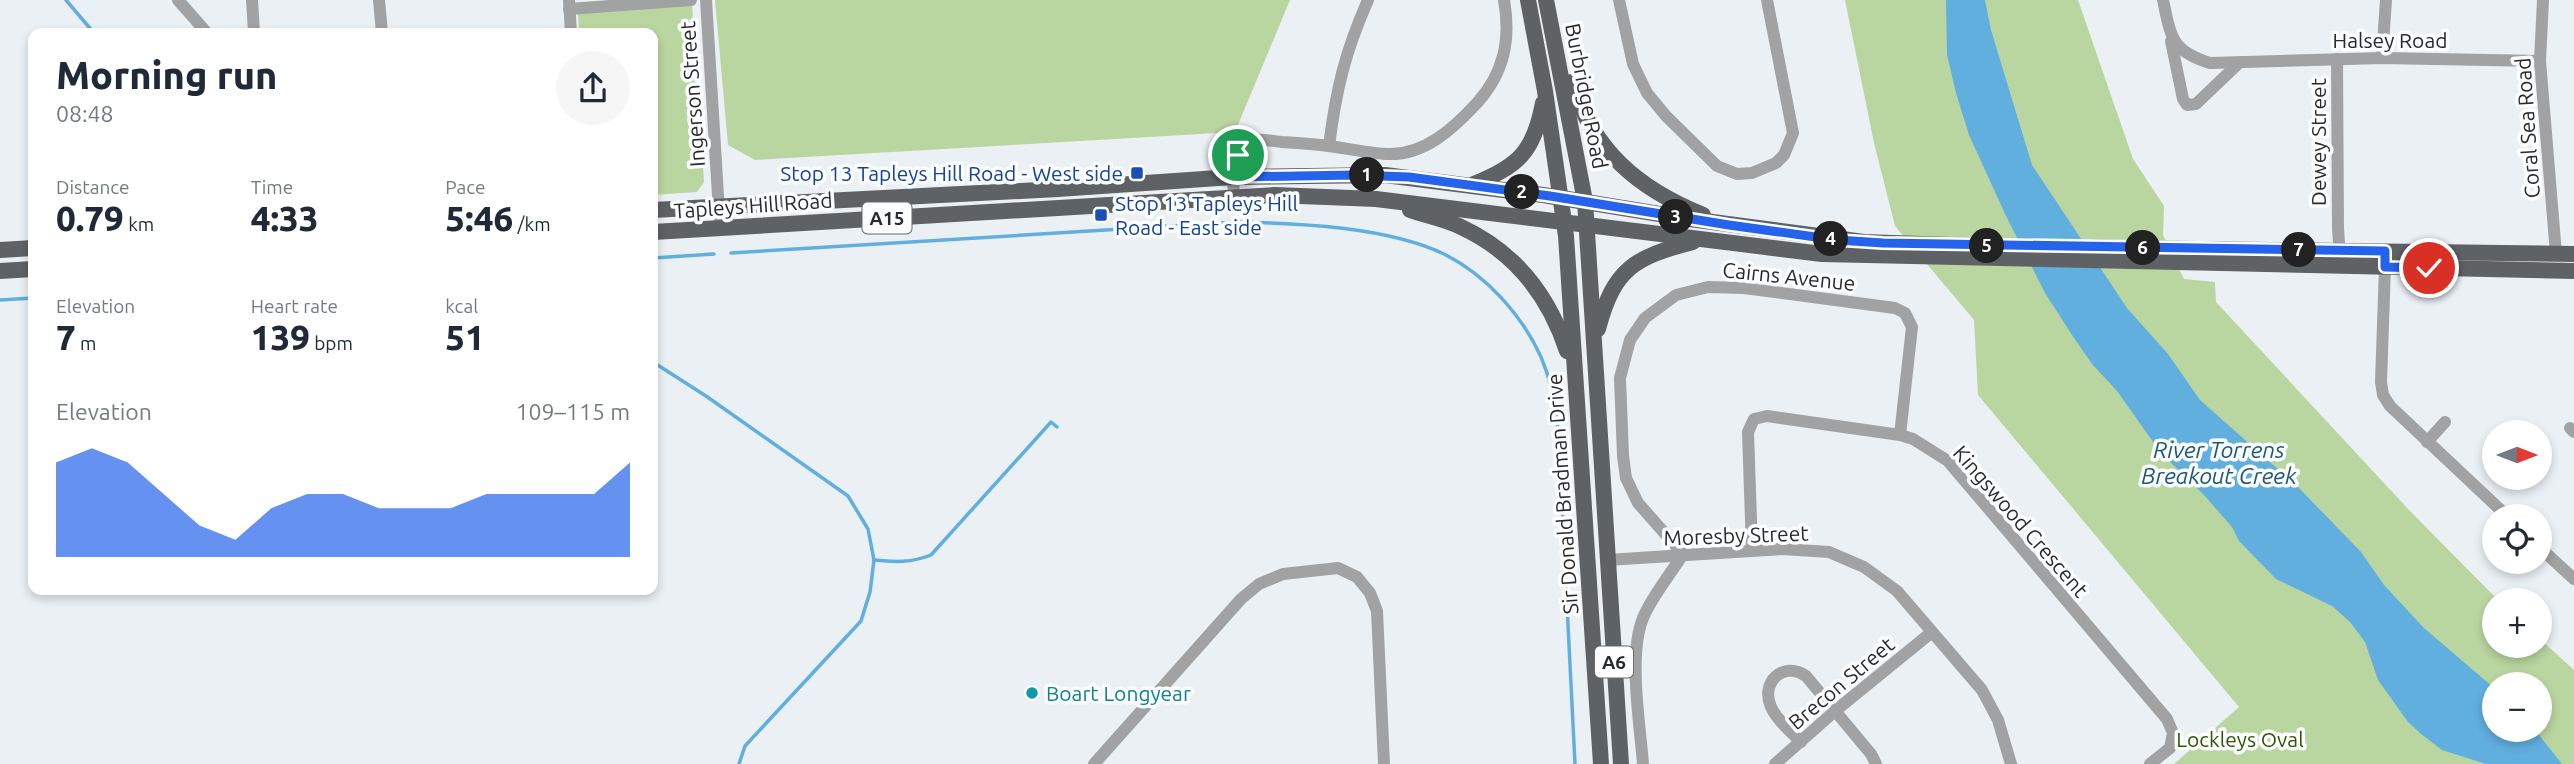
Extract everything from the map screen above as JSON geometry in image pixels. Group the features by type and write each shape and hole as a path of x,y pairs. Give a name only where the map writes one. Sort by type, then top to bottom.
{"main road":[{"name":"Burbridge Road","path":"1528,0 1562,198"},
{"name":"Burbridge Road","path":"1546,0 1585,201"},
{"path":"1558,59 1566,70 1586,120 1615,159 1652,190 1729,225"},
{"path":"1472,185 1502,173 1524,154 1535,134 1545,91"},
{"name":"Tapleys Hill Road","path":"658,210 1233,177 1385,175 1585,201 1837,240 1983,252 2134,261 2281,257 2385,259 2574,271"},
{"name":"Tapleys Hill Road","path":"658,232 1275,195 1376,199 1822,254 1983,252 2118,246 2281,257"},
{"name":"A6","path":"1562,198 1564,222"},
{"path":"1376,199 1461,226 1491,244 1513,262 1531,280 1549,306 1574,373"},
{"name":"A6","path":"1585,201 1587,225"},
{"name":"Sir Donald Bradman Drive","path":"1564,222 1601,764"},
{"name":"Sir Donald Bradman Drive","path":"1587,225 1621,764"},
{"path":"1595,342 1608,297 1624,273 1634,264 1659,251 1702,240"},
{"path":"0,250 28,248"},
{"path":"2556,254 2556,271"},
{"name":"Tapleys Hill Road","path":"2385,259 2574,254"},
{"path":"0,271 28,269"},
{"path":"1586,528 1607,561 1589,581"}],"street":[{"path":"178,0 202,28"},
{"path":"251,0 254,28"},
{"path":"379,0 382,28"},
{"path":"571,28 569,5 691,0"},
{"name":"Ingerson Street","path":"706,0 720,228"},
{"path":"1329,146 1335,97 1349,44 1368,0"},
{"path":"1234,199 1233,177 1242,145 1248,141 1329,146 1391,155 1419,148 1444,135 1493,83 1504,56 1508,36 1504,0"},
{"path":"1619,0 1633,64 1647,93 1666,116 1717,166 1737,174 1752,173 1776,163 1784,155 1793,133 1767,0"},
{"name":"Halsey Road","path":"2163,0 2183,99 2187,105 2196,104 2240,62"},
{"path":"2382,58 2386,0"},
{"name":"Coral Sea Road","path":"2543,0 2540,61 2556,254"},
{"name":"Halsey Road","path":"2169,30 2179,48 2190,57 2210,63 2382,58 2540,61"},
{"name":"Dewey Street","path":"2337,59 2340,258"},
{"path":"2385,259 2382,392 2390,406 2494,504"},
{"name":"Cairns Avenue","path":"1683,554 1638,503 1626,478 1620,378 1635,331 1646,318 1676,295 1708,287 1744,288 1895,308 1905,313 1912,327 1900,435"},
{"name":"Kingswood Crescent","path":"1752,550 1748,432 1754,419 1768,416 1913,439 1948,461 2167,719 2173,733 2171,748 2150,764"},
{"path":"2427,442 2445,422"},
{"name":"Moresby Street","path":"1607,561 1782,549 1829,552 1864,567 1897,592 1982,690 1998,720 2011,764"},
{"path":"1643,764 1637,636 1643,616 1683,554"},
{"path":"2552,559 2574,579"},
{"path":"1094,764 1241,599 1259,584 1283,574 1338,568 1357,578 1370,593 1377,611 1384,764"},
{"name":"Brecon Street","path":"1775,764 1932,632"},
{"path":"1801,742 1772,709 1768,687 1775,676 1786,670 1801,672 1871,754 1876,764"}],"green space":[{"path":"715,0 1290,0 1235,132 755,160 728,145"},
{"name":"Lockleys Oval","path":"1845,0 2078,0 2133,159 2164,206 2163,235 2184,279 2215,282 2216,302 2410,511 2486,588 2482,588 2482,658 2552,658 2552,650 2574,670 2574,764 2174,764 2239,707 1978,395 1974,320 1895,226 1874,143"},
{"path":"692,4 704,182 697,192 658,195 658,28 579,28 578,14"}],"water":[{"name":"River Torrens Breakout Creek","path":"1946,0 1985,0 1991,30 2032,165 2127,308 2168,354 2200,400 2298,487 2361,552 2384,585 2424,628 2482,678 2482,742 2545,742 2562,764 2486,764 2442,750 2421,734 2408,722 2378,680 2365,642 2350,622 2332,606 2276,579 2239,541 2232,527 2204,495 2161,453 2117,391 2092,364 2045,293 1969,135 1947,55"}],"waterway":[{"path":"66,0 90,28"},
{"path":"731,253 1236,222 1314,225 1370,232 1422,245 1459,263 1488,285 1524,326 1541,357 1553,397 1561,462 1575,764"},
{"path":"658,258 714,254"},
{"path":"0,300 28,298"},
{"path":"658,365 848,496 868,529 874,560 870,592 861,621 745,746 739,764"},
{"path":"874,560 903,561 931,555 1051,422 1057,427"}],"place":[{"name":"Stop 13 Tapleys Hill Road - West side","path":"1137,173"},
{"name":"Stop 13 Tapleys Hill Road - East side","path":"1101,215"},
{"name":"Boart Longyear","path":"1032,693"}],"route":[{"path":"1238,155 1233,177 1409,177 1837,240 1979,246 2385,251 2385,267 2429,268"}]}
